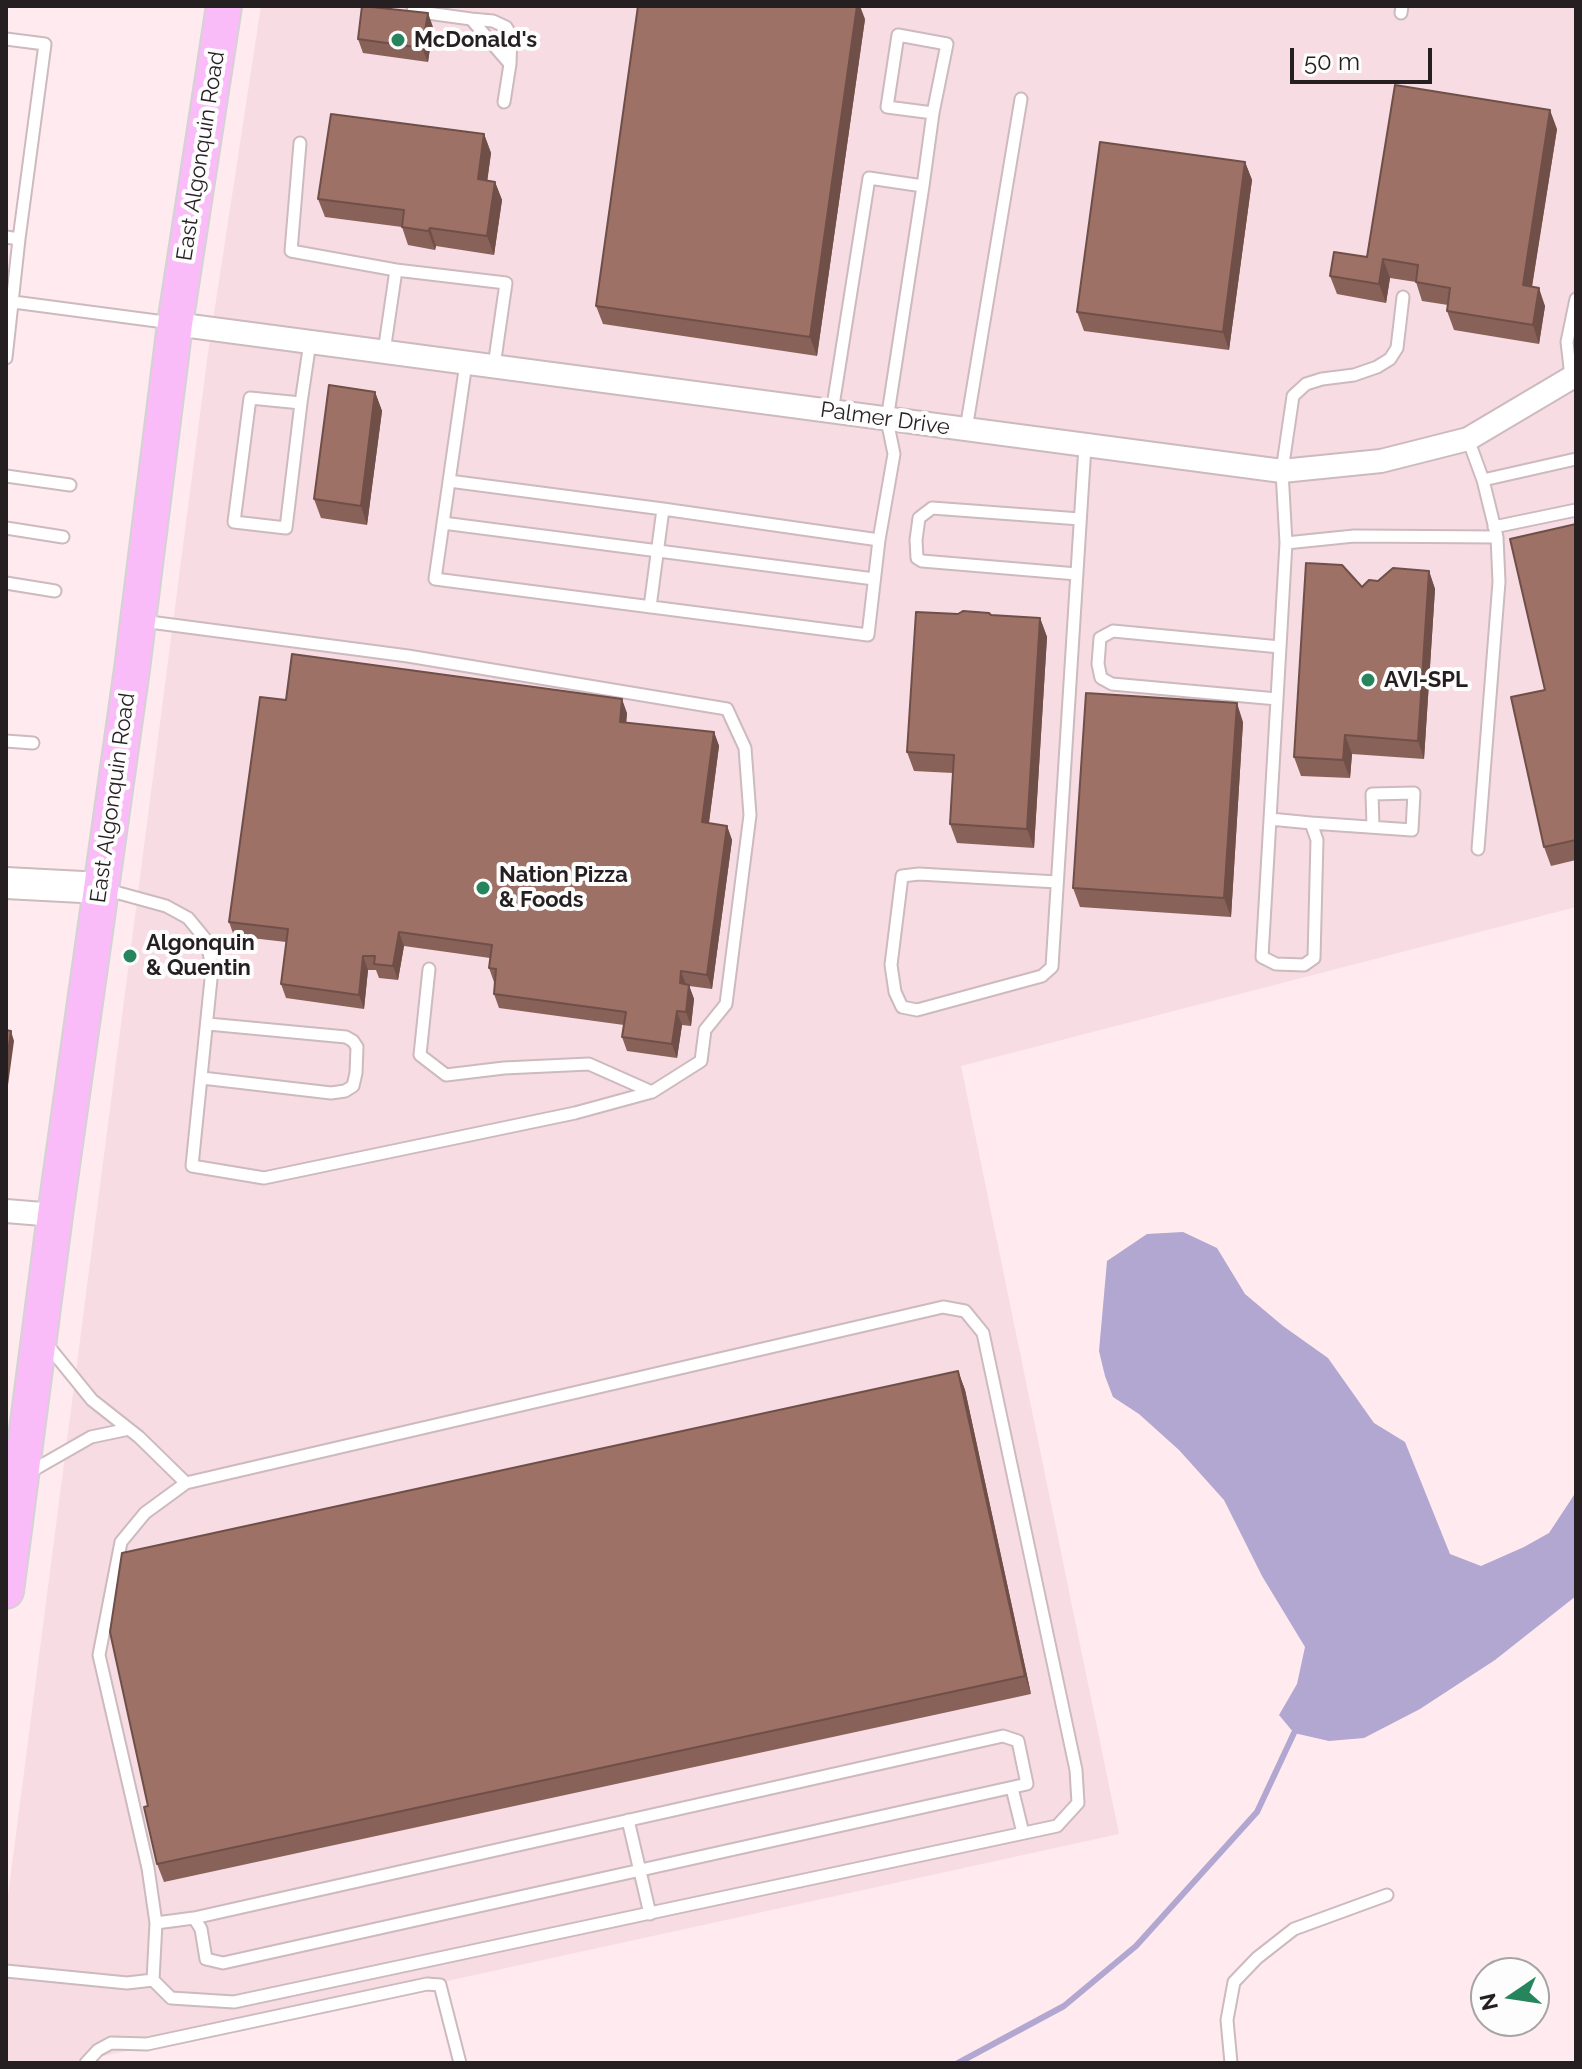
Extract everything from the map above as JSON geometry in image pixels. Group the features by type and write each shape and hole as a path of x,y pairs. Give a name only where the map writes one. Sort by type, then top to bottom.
{"main road":[{"name":"East Algonquin Road","path":"6,1591 138,621 175,324 224,6"},
{"path":"6,883 101,888"}],"street":[{"name":"Palmer Drive","path":"175,324 1282,471 1381,461 1468,439 1574,376"},
{"path":"6,1211 55,1215"}],"lane":[{"path":"413,11 493,21 506,27 512,46 504,102"},
{"path":"471,19 510,64"},
{"path":"466,363 435,579 868,635 879,540 894,454 887,420 933,113 947,44 898,35 887,107 933,113"},
{"path":"6,39 45,44 12,238 6,358"},
{"path":"966,430 1021,99"},
{"path":"300,143 291,251 396,270 506,283 494,366"},
{"path":"832,412 869,178 923,186"},
{"path":"384,352 396,270"},
{"path":"1311,823 1317,840 1314,958 1304,965 1276,964 1262,957 1286,543 1282,471 1293,396 1306,384 1354,375 1390,359 1397,348 1403,297"},
{"path":"1574,376 1567,342 1576,299"},
{"path":"9,302 175,324"},
{"path":"301,403 250,398 234,522 286,528 310,342"},
{"path":"1468,439 1483,480 1495,532 1499,582 1478,849"},
{"path":"1057,882 919,874 902,876 891,965 895,992 902,1007 917,1010 1042,976 1052,967 1085,446"},
{"path":"1483,480 1576,459"},
{"path":"6,476 70,485"},
{"path":"449,481 879,540"},
{"path":"1077,574 922,561 917,558 916,540 919,518 932,508 1080,519"},
{"path":"650,607 663,509"},
{"path":"1286,543 1368,536 1495,532 1576,510"},
{"path":"443,523 874,579"},
{"path":"6,528 63,537"},
{"path":"6,583 55,591"},
{"path":"101,888 166,906 188,918 207,941 212,969 192,1166 264,1178 575,1113 652,1092 701,1061 705,1030 726,1004 750,815 745,748 727,709 408,656 138,621"},
{"path":"1277,699 1112,684 1101,678 1098,664 1100,638 1113,631 1280,647"},
{"path":"6,741 33,743"},
{"path":"1270,819 1412,830 1414,793 1372,794 1373,826"},
{"path":"429,969 420,1055 446,1075 504,1068 589,1064 652,1092"},
{"path":"202,1078 331,1093 353,1086 356,1073 357,1047 346,1037 208,1024"},
{"path":"943,1307 965,1311 983,1333 1076,1770 1078,1803 1057,1826 650,1914 234,2002 171,1998 153,1980 156,1923 148,1868 99,1655 121,1542 145,1513 186,1483 943,1307"},
{"path":"39,1335 92,1400 129,1429 186,1483"},
{"path":"21,1476 91,1437 129,1429"},
{"path":"156,1923 194,1918 1003,1736 1018,1741 1027,1784 223,1963 206,1959 201,1929 194,1918"},
{"path":"1012,1788 1023,1833"},
{"path":"628,1820 650,1914"},
{"path":"1231,2063 1227,2020 1234,1982 1257,1958 1294,1929 1387,1895"},
{"path":"6,1971 127,1983 153,1980"},
{"path":"86,2063 98,2050 111,2043 147,2044 427,1984 440,1985 460,2063"}],"shaded area":[{"path":"261,6 1576,6 1576,907 961,1066 1119,1834 72,2063 6,2063 6,1911 208,353"},
{"path":"1183,1232 1217,1248 1245,1294 1328,1358 1374,1423 1405,1442 1450,1554 1481,1566 1524,1547 1549,1533 1576,1492 1576,1596 1495,1660 1420,1709 1364,1738 1329,1741 1294,1733 1279,1715 1297,1684 1305,1647 1262,1576 1224,1500 1179,1450 1139,1414 1113,1397 1105,1376 1099,1351 1107,1261 1147,1234"}],"building":[{"path":"362,6 428,13 422,48 358,39"},
{"path":"638,6 857,6 810,337 596,306"},
{"path":"1395,85 1550,110 1523,285 1539,288 1533,325 1447,311 1450,288 1416,282 1418,265 1383,259 1379,284 1330,276 1334,252 1367,257"},
{"path":"331,114 484,134 478,179 495,182 487,236 402,227 404,210 318,199"},
{"path":"1100,142 1245,162 1223,332 1077,312"},
{"path":"329,385 375,392 361,506 314,499"},
{"path":"1576,524 1576,840 1544,847 1511,697 1545,690 1510,539"},
{"name":"AVI-SPL","path":"1306,563 1342,565 1362,587 1369,580 1378,581 1393,568 1429,571 1418,741 1345,735 1343,760 1294,757"},
{"path":"963,611 1040,618 1027,829 950,824 954,755 907,752 916,612 958,614"},
{"name":"Nation Pizza & Foods","path":"292,654 622,699 620,722 714,732 702,822 727,826 707,975 681,971 680,983 689,985 686,1012 677,1011 672,1044 622,1037 626,1012 494,994 496,969 489,968 492,945 399,932 393,966 374,964 375,956 363,956 359,995 281,984 288,929 229,922 260,697 286,700"},
{"path":"1086,693 1237,703 1224,898 1073,888"},
{"path":"6,1030 11,1031 6,1068"},
{"path":"958,1371 1025,1676 157,1864 144,1807 148,1806 110,1632 122,1553"}],"waterway":[{"path":"958,2063 1064,2006 1136,1946 1257,1812 1294,1733"}],"place":[{"name":"McDonald's","path":"398,40"},
{"name":"AVI-SPL","path":"1368,680"},
{"name":"Nation Pizza & Foods","path":"483,888"},
{"name":"Algonquin & Quentin","path":"130,956"}]}
